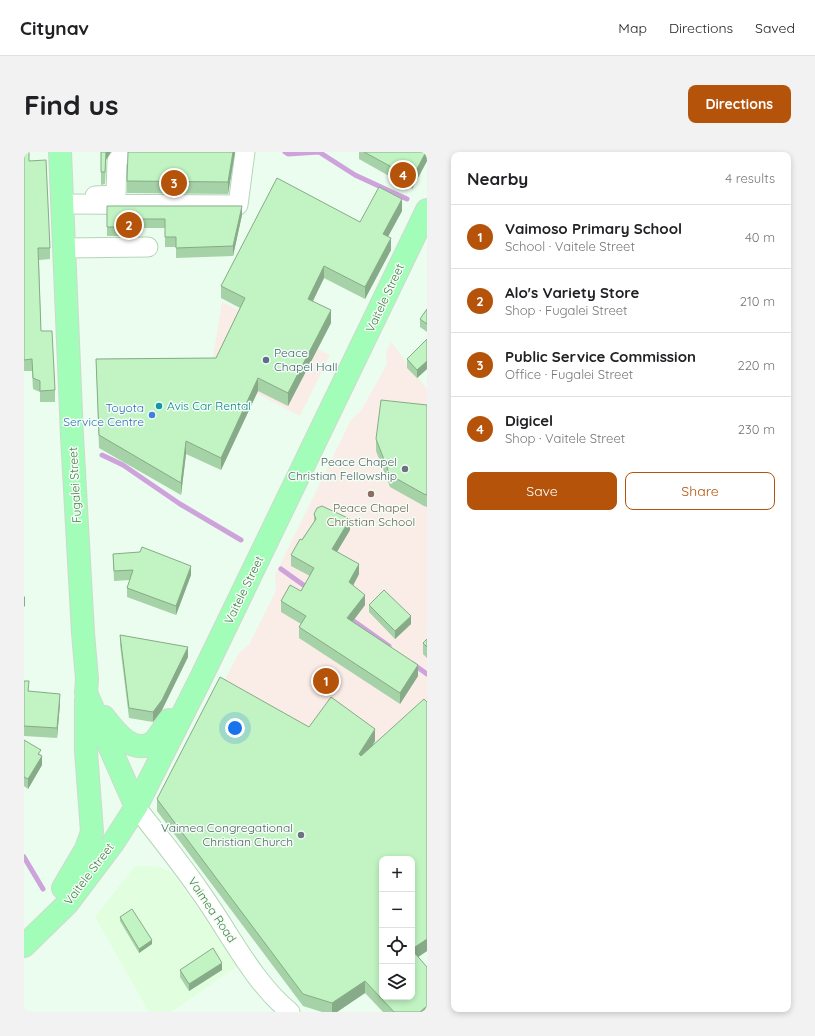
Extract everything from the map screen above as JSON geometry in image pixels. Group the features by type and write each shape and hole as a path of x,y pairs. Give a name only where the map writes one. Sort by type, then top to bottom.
{"main road":[{"name":"Fugalei Street","path":"60,152 76,499 87,679 86,693 136,807"},
{"name":"Vaitele Street","path":"24,946 67,904 113,843 136,807 201,678 427,210"},
{"path":"86,693 118,735 131,743 141,746 152,743 201,678"},
{"path":"24,940 70,878 86,849 92,832 86,751 86,693"}],"street":[{"path":"63,200 116,195 117,161 124,152"},
{"path":"63,200 238,205 245,152"},
{"path":"65,248 148,247"},
{"name":"Vaimea Road","path":"136,807 200,890 260,982 278,1002 290,1012"}],"shaded area":[{"name":"Peace Chapel Hall","path":"222,302 330,355 300,416 211,370"},
{"path":"391,342 427,389 427,777 220,689 239,653 249,645 276,591 275,575 351,420 361,411 387,364 386,352"},
{"path":"135,866 157,866 173,873 238,966 171,1012 149,1012 95,917"}],"building":[{"path":"24,152 29,152 29,161 46,160 50,248 38,248 41,331 52,331 55,390 40,391 40,381 33,378 32,359 24,360"},
{"path":"101,152 106,152 105,172 101,172"},
{"path":"128,152 233,152 228,182 127,181"},
{"path":"364,152 426,152 412,178"},
{"path":"277,178 360,222 379,187 402,199 383,234 391,238 365,287 324,266 308,299 331,310 288,393 258,378 221,458 186,441 181,483 99,435 96,359 216,358 245,298 221,286"},
{"path":"107,206 242,206 233,246 176,248 176,237 165,237 165,219 138,219 138,222 126,221 126,227 107,227"},
{"path":"427,309 427,324 420,319"},
{"path":"427,339 427,361 417,370 407,359"},
{"name":"Peace Chapel Christian Fellowship","path":"381,400 427,405 427,495 390,475 376,439"},
{"path":"322,506 350,519 332,549 359,564 349,582 365,595 347,618 418,665 400,693 299,627 306,616 281,601 290,585 301,591 314,568 291,555 300,539 302,540 316,519 314,514 317,508"},
{"path":"142,547 191,566 176,606 127,588 133,570 114,571 113,554 140,552"},
{"path":"384,590 411,616 395,631 369,605"},
{"path":"120,635 188,647 162,700 153,712 129,708"},
{"path":"427,639 427,647 423,643"},
{"name":"Vaimea Congregational Christian Church","path":"220,677 309,727 331,697 375,729 359,754 361,756 424,699 427,702 427,939 415,947 415,856 379,856 379,996 365,981 332,1003 303,994 157,799"},
{"path":"24,681 29,681 28,691 60,694 57,728 24,726"},
{"path":"24,740 41,750 38,754 42,756 28,779 24,777"},
{"path":"132,909 152,940 139,949 120,917"},
{"path":"213,948 222,963 189,984 180,970"},
{"name":"Vaimea Congregational Christian Church","path":"415,953 427,967 427,1006 420,1012 394,1012 383,1000 415,1000"}],"waterway":[{"path":"285,152 288,154 319,152 355,175 407,199"},
{"path":"102,455 123,465 180,504 241,540"},
{"path":"281,569 309,589"},
{"path":"348,617 389,646"},
{"path":"413,664 427,674"},
{"path":"24,857 43,889"}],"place":[{"name":"Digicel","path":"403,175"},
{"name":"Public Service Commission","path":"174,183"},
{"name":"Alo's Variety Store","path":"129,225"},
{"name":"Peace Chapel Hall","path":"266,360"},
{"name":"Avis Car Rental","path":"159,406"},
{"name":"Toyota Service Centre","path":"152,415"},
{"name":"Peace Chapel Christian Fellowship","path":"405,469"},
{"name":"Peace Chapel Christian School","path":"371,494"},
{"name":"Vaimoso Primary School","path":"326,681"},
{"name":"Vaimea Congregational Christian Church","path":"301,835"}]}
